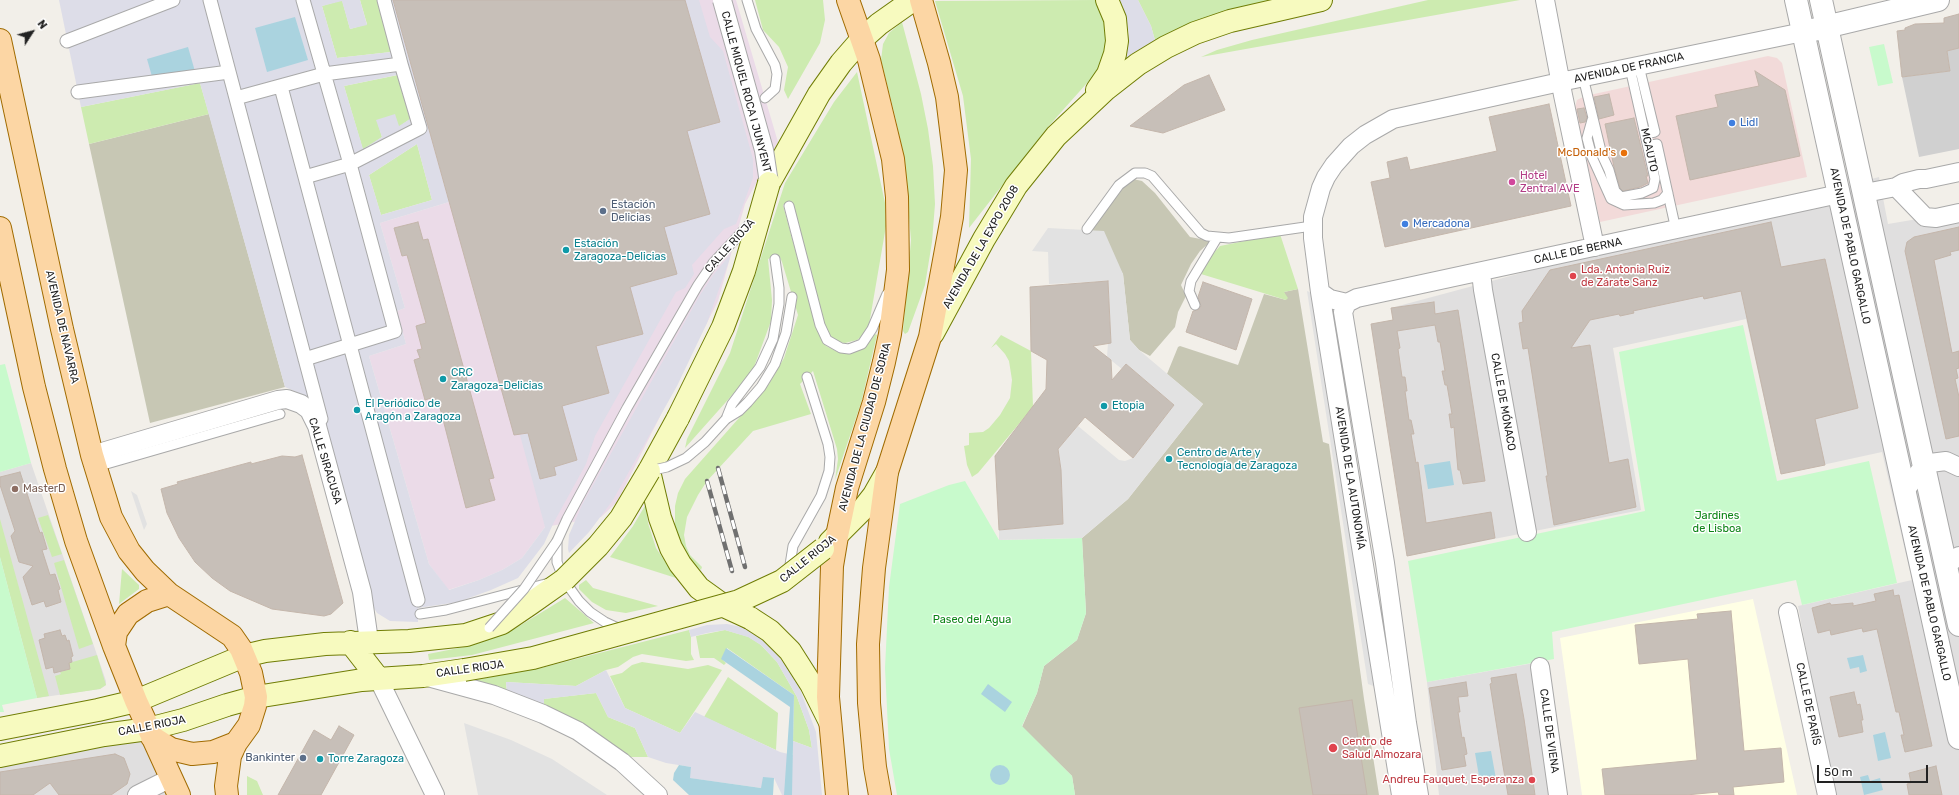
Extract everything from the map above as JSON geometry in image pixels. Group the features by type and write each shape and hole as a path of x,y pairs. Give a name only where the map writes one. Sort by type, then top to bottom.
{"main road":[{"name":"AVENIDA DE LA CIUDAD DE SORIA","path":"837,795 830,722 828,654 832,566 830,542 874,402 884,362 890,334 898,270 897,197 887,132 869,60 848,0"},
{"name":"CALLE RIOJA","path":"0,728 67,716 136,701 244,656 288,647 449,638 489,628 517,613 564,580 598,546 621,518 649,471 701,374 723,327 744,271 769,183 820,94 841,63 861,40 889,16 913,0"},
{"path":"880,795 875,766 869,704 868,644 874,568 887,472 930,337 954,208 956,170 949,112 939,63 921,0"},
{"path":"1104,87 1117,41 1115,18 1107,0"},
{"path":"1104,87 1166,47 1195,33 1230,21 1321,0"},
{"name":"AVENIDA DE NAVARRA","path":"0,40 62,329 94,461 111,517 119,534 145,572 169,594 226,631 236,642 244,656 253,680 256,698 253,716 249,725 236,743 229,762 226,786 227,795"},
{"name":"AVENIDA DE LA EXPO 2008","path":"930,337 1000,210 1030,167 1056,136 1104,87"},
{"path":"0,228 34,388 76,541 114,646 136,701 175,786"},
{"name":"AVENIDA DE LA CIUDAD DE SORIA","path":"649,471 660,518 671,548 680,564 699,588 724,606 750,618 775,635 790,651 811,684 830,722"},
{"name":"CALLE RIOJA","path":"0,756 104,735 150,733 227,705 256,698 378,678 423,676 533,658 724,606 767,590 789,576 830,542 863,509 874,495 887,472"},
{"path":"114,646 116,632 128,614 147,601 169,594"},
{"path":"360,642 378,678"},
{"path":"150,733 171,749 192,754 213,752 236,743"}],"street":[{"path":"67,42 173,0"},
{"path":"210,0 321,419"},
{"path":"302,0 350,164 395,331 305,358"},
{"path":"305,177 350,164 420,128 384,0"},
{"name":"CALLE MIQUEL ROCA I JUNYENT","path":"722,0 756,120 766,162 769,183"},
{"path":"1545,0 1560,82 1595,246"},
{"name":"AVENIDA DE PABLO GARGALLO","path":"1796,0 1959,738"},
{"path":"1822,0 1924,466 1953,561 1959,624"},
{"name":"AVENIDA DE FRANCIA","path":"1334,165 1351,146 1364,135 1393,119 1583,77 1828,27 1938,0"},
{"path":"236,98 281,87 324,74 401,64"},
{"path":"78,92 229,72"},
{"path":"281,87 418,600"},
{"name":"AVENIDA DE LA AUTONOMÍA","path":"1334,165 1321,188 1312,226 1320,292 1401,795"},
{"path":"1865,193 1896,187 1903,183 1919,179 1926,179 1959,172"},
{"path":"1919,211 1919,193 1922,184 1926,179"},
{"path":"1896,187 1919,211 1928,218 1959,213"},
{"name":"CALLE DE BERNA","path":"1347,303 1357,298 1839,194"},
{"name":"CALLE DE MÓNACO","path":"1481,272 1482,290 1527,532"},
{"path":"1320,292 1330,299 1347,303"},
{"name":"AVENIDA DE LA AUTONOMÍA","path":"1347,303 1343,312 1385,563 1407,723 1419,795"},
{"name":"CALLE SIRACUSA","path":"94,461 278,400 286,399 301,404 309,410 317,426 362,592 360,642"},
{"path":"1904,492 1913,478 1924,466 1934,461 1941,460 1951,462 1959,466"},
{"name":"CALLE DE PARÍS","path":"1788,612 1828,795"},
{"name":"CALLE DE VIENA","path":"1540,667 1558,795"},
{"path":"423,676 494,695 543,714 578,731 622,762 658,795"},
{"path":"378,678 435,795"},
{"path":"137,795 175,786"}],"lane":[{"path":"747,0 756,29 775,65 777,74 774,89 766,98"},
{"path":"1635,67 1655,132 1650,133"},
{"name":"MCAUTO","path":"1592,120 1602,155 1609,170 1616,194 1624,197 1648,192 1654,188 1655,179 1635,67"},
{"path":"1583,77 1592,120 1588,135 1590,152 1608,196 1624,205 1658,201 1668,193"},
{"path":"1652,145 1657,144 1676,230"},
{"path":"1087,229 1119,185 1135,174 1145,173 1152,176 1160,184 1201,233 1217,238 1228,238 1312,226"},
{"path":"788,206 820,325 827,340 833,345 848,349 862,344 868,338 898,270"},
{"name":"CALLE RIOJA","path":"489,628 524,589 558,541 567,519 627,408 698,285 713,263 738,234 761,213"},
{"path":"1195,306 1189,291 1191,281 1217,238"},
{"path":"726,419 732,404 760,367 773,338 779,304 779,288 775,259"},
{"path":"649,471 667,467 686,458 705,442 726,419 739,411 761,387 775,364 786,333 792,297"},
{"path":"789,576 793,546 821,496 829,471 830,457 828,444 807,377"},
{"path":"94,461 280,414"},
{"path":"558,541 557,562 564,580 579,601 590,612 604,622 628,632"},
{"path":"420,614 446,610 564,580"}],"shaded area":[{"path":"59,0 360,0 367,25 350,29 342,1 322,6 337,58 391,52 377,0 393,0 449,202 380,223 405,308 397,311 406,344 369,356 429,564 449,590 479,580 502,570 522,558 545,527 520,435 528,433 541,479 556,475 554,467 577,460 560,399 568,396 570,404 609,393 594,338 601,337 604,344 643,334 628,279 661,219 671,225 710,214 687,131 720,122 685,0 699,0 710,37 723,51 753,159 753,178 736,224 724,229 692,265 694,274 685,288 676,292 595,436 586,464 554,522 544,544 518,578 458,602 418,608 418,622 390,621 377,613 372,605 310,400 303,395 285,387 200,83 81,107","holes":["397,75 410,119 399,126 395,114 376,120 382,137 363,149 344,86","417,144 432,200 381,215 369,175"]},
{"path":"393,0 736,0 778,142 745,204 718,301 617,502 601,517 545,527 522,558 502,570 479,580 448,590 429,564 369,356 406,344 397,311 405,308 380,223 449,202"},
{"path":"1120,0 1138,0 1151,26 1156,44 1123,67 1129,33"},
{"path":"1959,48 1959,149 1919,157 1902,77 1950,71 1947,51"},
{"path":"1768,56 1777,58 1782,63 1807,177 1600,222 1575,107 1577,100 1585,96"},
{"path":"209,114 285,387 150,423 89,144"},
{"path":"1879,177 1888,224 1959,212 1959,795 1833,795 1798,606 1912,580 1882,452 1781,474 1746,319 1613,348 1641,510 1408,556 1371,324 1393,320 1391,308"},
{"path":"1133,179 1142,181 1155,193 1190,237 1211,241 1200,251 1191,264 1181,285 1186,296 1178,312 1175,327 1150,356 1139,350 1130,340 1123,274 1091,230 1128,181"},
{"path":"1048,228 1104,231 1123,274 1130,340 1139,350 1203,404 1128,499 1082,538 999,540 999,530 1063,524 1058,449 1078,426 1119,460 1125,461 1133,458 1174,405 1126,364 1122,369 1107,357 1108,343 1111,342 1108,281 1049,284 1048,252 1032,251"},
{"path":"729,256 730,258 707,323 677,386 613,500 589,532 569,553 569,535 582,505 700,295 714,274"},
{"path":"1298,289 1323,442 1329,444 1364,699 1379,795 1075,795 1072,776 1022,727 1037,693 1044,666 1077,640 1086,613 1082,538 1128,499 1203,404 1167,374 1178,347 1180,346 1238,365 1264,294 1286,300 1284,292"},
{"path":"1307,291 1316,295 1379,688 1368,684"},
{"path":"31,463 106,681 106,685 100,689 37,698 0,557 0,472"},
{"path":"131,491 137,495 147,524 144,530"},
{"path":"1753,599 1797,795 1582,795 1560,638"},
{"path":"727,624 741,627 761,637 776,652 798,684 816,732 822,795 782,795 774,778 761,788 689,778 691,767 666,763 648,757 635,728 608,717 596,693 544,699 544,707 507,693 506,682 576,686 606,670 625,708 680,733 695,712 780,752 793,755 793,741 812,748 809,730 797,697 777,662 761,645 748,637 725,630 691,637 689,630 707,625"},
{"path":"1534,663 1554,795 1439,795 1427,682"},
{"path":"464,723 511,740 552,759 607,795 478,795"},
{"path":"148,727 182,795 0,795 0,755"}],"green space":[{"path":"342,0 350,29 367,24 360,0 377,0 391,52 337,58 322,6"},
{"path":"755,0 823,0 825,20 820,43 788,99 784,90 788,67 779,47 763,30"},
{"path":"1095,0 1104,19 1106,41 1104,58 1095,74 1047,128 969,228 971,159 963,96 935,1"},
{"path":"1138,0 1276,0 1156,44 1151,26"},
{"path":"1428,0 1520,0 1201,57 1217,50 1252,40"},
{"path":"902,22 921,94 928,129 933,166 935,204 932,242 925,285 908,332 905,334 903,331 911,240 904,159 881,60 883,44 889,33"},
{"path":"1884,44 1893,83 1878,86 1869,47"},
{"path":"857,72 885,203 886,226 869,325 862,336 857,340 845,343 839,342 829,335 825,328 791,201 783,205 817,330 826,346 838,352 850,354 866,346 875,334 877,335 861,403 835,480 838,459 837,449 813,371 800,384 811,414 753,431 707,481 687,517 684,535 686,546 690,555 702,567 701,570 692,562 681,547 675,528 675,506 678,493 685,479 769,384 784,358 798,315 779,255 768,259 772,300 771,321 754,367 742,384 685,448 687,439 730,353 785,183 834,102"},
{"path":"398,75 410,119 399,127 377,120 382,137 363,150 344,86"},
{"path":"200,83 209,114 89,144 81,107"},
{"path":"417,144 432,200 381,215 369,175"},
{"path":"1280,234 1298,289 1284,292 1288,298 1286,300 1201,274 1211,256 1220,246"},
{"name":"Jardines de Lisboa","path":"1743,325 1777,481 1869,461 1897,583 1802,605 1796,580 1552,632 1554,659 1427,682 1408,561 1645,511 1619,352"},
{"path":"1001,335 1031,351 1033,407 978,473 972,477 967,465 964,446 969,445 969,433 983,432 989,428 1000,415 1010,398 1012,380 1009,361 996,344 991,348"},
{"path":"5,364 31,463 0,472 0,365"},
{"name":"Paseo del Agua","path":"965,481 999,540 1082,538 1086,613 1077,640 1044,666 1037,693 1022,726 1072,776 1075,795 897,795 889,749 885,668 889,587 900,504 949,485"},
{"path":"646,504 648,523 656,548 676,578 610,557 633,526"},
{"path":"48,515 62,554 52,557 38,518"},
{"path":"0,519 49,696 37,698 0,557"},
{"path":"0,557 37,698 2,705 4,712 0,712"},
{"path":"64,560 93,644 79,649 54,563"},
{"path":"122,569 139,585 139,589 119,604"},
{"path":"586,580 593,588 658,606 626,613 606,610 592,602 579,589 579,585"},
{"path":"565,598 594,623 472,655 429,660 428,654 469,646 516,628"},
{"path":"689,630 691,637 691,654 694,660 686,661 642,654 633,657 618,667 606,670 576,686 506,682 507,693 469,681 541,668"},
{"path":"725,630 749,637 761,645 777,662 797,697 809,730 812,748 793,741 794,695 727,648 722,659 726,663 724,665 714,658 700,658 696,636"},
{"path":"97,655 106,685 100,689 60,695 55,676 61,674 60,672 70,669 69,663"},
{"path":"642,662 688,669 708,665 722,670 680,733 625,708 610,676 622,673 632,665"},
{"path":"728,677 778,713 776,750 704,717"},
{"path":"596,693 608,717 635,728 648,757 628,757 544,707 543,699"},
{"path":"247,776 257,781 263,795 247,795"}],"water":[{"path":"295,17 308,60 267,72 255,28"},
{"path":"188,47 196,75 153,80 147,59"},
{"path":"1450,461 1454,485 1428,489 1424,465"},
{"path":"726,648 794,695 792,795 784,795 790,707 721,659"},
{"path":"1863,655 1867,671 1860,673 1859,667 1850,669 1847,658"},
{"path":"988,684 1012,702 1005,712 981,694"},
{"path":"1885,732 1891,758 1878,761 1873,735"},
{"path":"1491,751 1496,779 1480,782 1475,753"},
{"path":"679,765 691,767 690,778 761,788 763,777 774,778 773,795 689,795 673,780 674,773"},
{"path":"1000,765 1007,768 1010,775 1007,782 1000,785 993,782 990,775 993,768"},
{"path":"1868,775 1870,781 1880,778 1883,790 1864,795 1860,777"}],"building":[{"name":"Estación Zaragoza-Delicias","path":"393,0 685,0 720,122 687,131 710,214 664,227 677,274 630,287 643,334 596,346 609,393 562,406 577,460 554,467 556,475 540,479 528,433 514,435"},
{"path":"1959,14 1959,48 1947,51 1950,71 1902,77 1897,31 1905,30 1905,28 1915,24 1944,23 1944,18"},
{"path":"1755,71 1785,90 1800,156 1690,180 1676,116 1718,107 1715,95 1759,86"},
{"path":"1209,75 1225,110 1163,133 1130,126 1184,85"},
{"path":"1609,94 1614,115 1599,119 1594,97"},
{"path":"1549,104 1571,206 1385,247 1371,182 1390,178 1387,162 1407,157 1410,170 1497,151 1489,117"},
{"path":"1584,108 1587,118 1585,122 1580,123 1577,109"},
{"path":"1634,118 1648,176 1646,176 1648,183 1640,187 1623,191 1620,188 1614,167 1605,124"},
{"name":"CRC Zaragoza-Delicias","path":"418,222 423,240 428,239 494,478 489,479 495,500 466,508 439,404 433,406 431,398 425,400 414,360 420,358 417,350 422,349 416,326 426,323 407,255 402,256 394,228"},
{"path":"1771,222 1781,267 1825,259 1858,408 1815,419 1825,465 1781,474 1741,291 1704,299 1703,296 1633,311 1634,313 1620,316 1619,314 1590,320 1571,348 1590,345 1609,463 1628,459 1636,507 1554,525 1528,348 1523,349 1519,323 1523,322 1522,311 1550,270"},
{"path":"1959,227 1959,250 1950,252 1951,255 1934,260 1952,353 1959,351 1959,368 1956,369 1958,378 1955,379 1959,397 1959,436 1946,439 1905,251 1907,242 1914,237"},
{"name":"Etopia","path":"1108,281 1111,343 1093,346 1111,360 1112,380 1126,364 1174,405 1133,458 1085,417 1058,449 1061,470 1063,524 999,530 995,456 1046,389 1047,360 1031,351 1030,287"},
{"path":"1203,282 1252,299 1236,350 1186,332 1193,311 1198,310 1201,306 1198,297"},
{"path":"1434,302 1435,314 1458,310 1485,481 1463,484 1460,470 1458,470 1454,427 1451,428 1449,414 1452,414 1447,385 1445,385 1442,371 1445,371 1440,342 1438,342 1435,325 1397,331 1402,377 1405,377 1407,391 1405,391 1409,420 1411,420 1414,434 1411,434 1416,463 1418,462 1426,523 1491,512 1495,538 1407,556 1371,324 1393,320 1391,308"},
{"path":"302,455 343,603 331,614 324,616 272,609 230,591 212,578 195,562 179,538 167,513 161,489 178,484 177,482 251,462 251,464 282,456 295,457"},
{"path":"20,472 40,533 42,532 47,549 42,550 50,575 55,574 60,589 58,590 61,602 46,607 44,601 32,605 23,577 33,566 19,562 11,536 15,531 0,485 0,477"},
{"path":"1893,590 1894,596 1899,595 1932,746 1905,752 1901,735 1904,735 1899,712 1896,712 1877,629 1863,632 1862,628 1831,635 1830,630 1818,633 1812,608 1830,603 1831,605 1853,603 1853,606 1876,601 1874,594"},
{"path":"1731,611 1744,751 1781,748 1784,782 1733,787 1734,795 1719,795 1718,792 1686,795 1605,795 1602,769 1697,760 1688,659 1639,664 1635,625 1698,619 1697,614"},
{"path":"60,630 62,636 65,635 67,641 69,640 73,656 71,657 72,662 69,663 70,669 54,673 53,667 46,669 39,640 45,638 44,634"},
{"path":"1516,674 1535,795 1508,795 1490,684 1492,683 1491,678"},
{"path":"1466,682 1468,696 1458,697 1460,712 1458,712 1462,738 1464,737 1467,754 1464,755 1466,766 1442,770 1429,688"},
{"path":"1854,692 1857,705 1860,704 1863,720 1861,720 1863,732 1839,737 1830,697"},
{"name":"Centro de Salud Almozara","path":"1352,700 1367,795 1313,795 1299,708"},
{"name":"Torre Zaragoza","path":"339,726 354,735 321,795 278,795 314,730 331,740"},
{"path":"115,754 124,758 130,774 127,784 111,795 59,795 50,783 33,795 0,795 0,772"},
{"path":"1936,766 1942,795 1909,795 1907,784 1911,783 1909,773"}],"railway":[{"path":"718,468 745,567"},
{"path":"707,481 732,571"}],"place":[{"name":"Lidl","path":"1732,123"},
{"name":"McDonald's","path":"1624,153"},
{"name":"Hotel Zentral AVE","path":"1512,182"},
{"name":"Estación Delicias","path":"603,211"},
{"name":"Mercadona","path":"1405,224"},
{"name":"Estación Zaragoza-Delicias","path":"566,250"},
{"name":"Lda. Antonia Ruiz de Zárate Sanz","path":"1573,276"},
{"name":"CRC Zaragoza-Delicias","path":"443,379"},
{"name":"Etopia","path":"1104,406"},
{"name":"El Periódico de Aragón a Zaragoza","path":"357,410"},
{"name":"Centro de Arte y Tecnología de Zaragoza","path":"1169,459"},
{"name":"MasterD","path":"15,489"},
{"name":"Centro de Salud Almozara","path":"1333,748"},
{"name":"Bankinter","path":"303,758"},
{"name":"Torre Zaragoza","path":"320,759"},
{"name":"Andreu Fauquet, Esperanza","path":"1532,780"}]}
